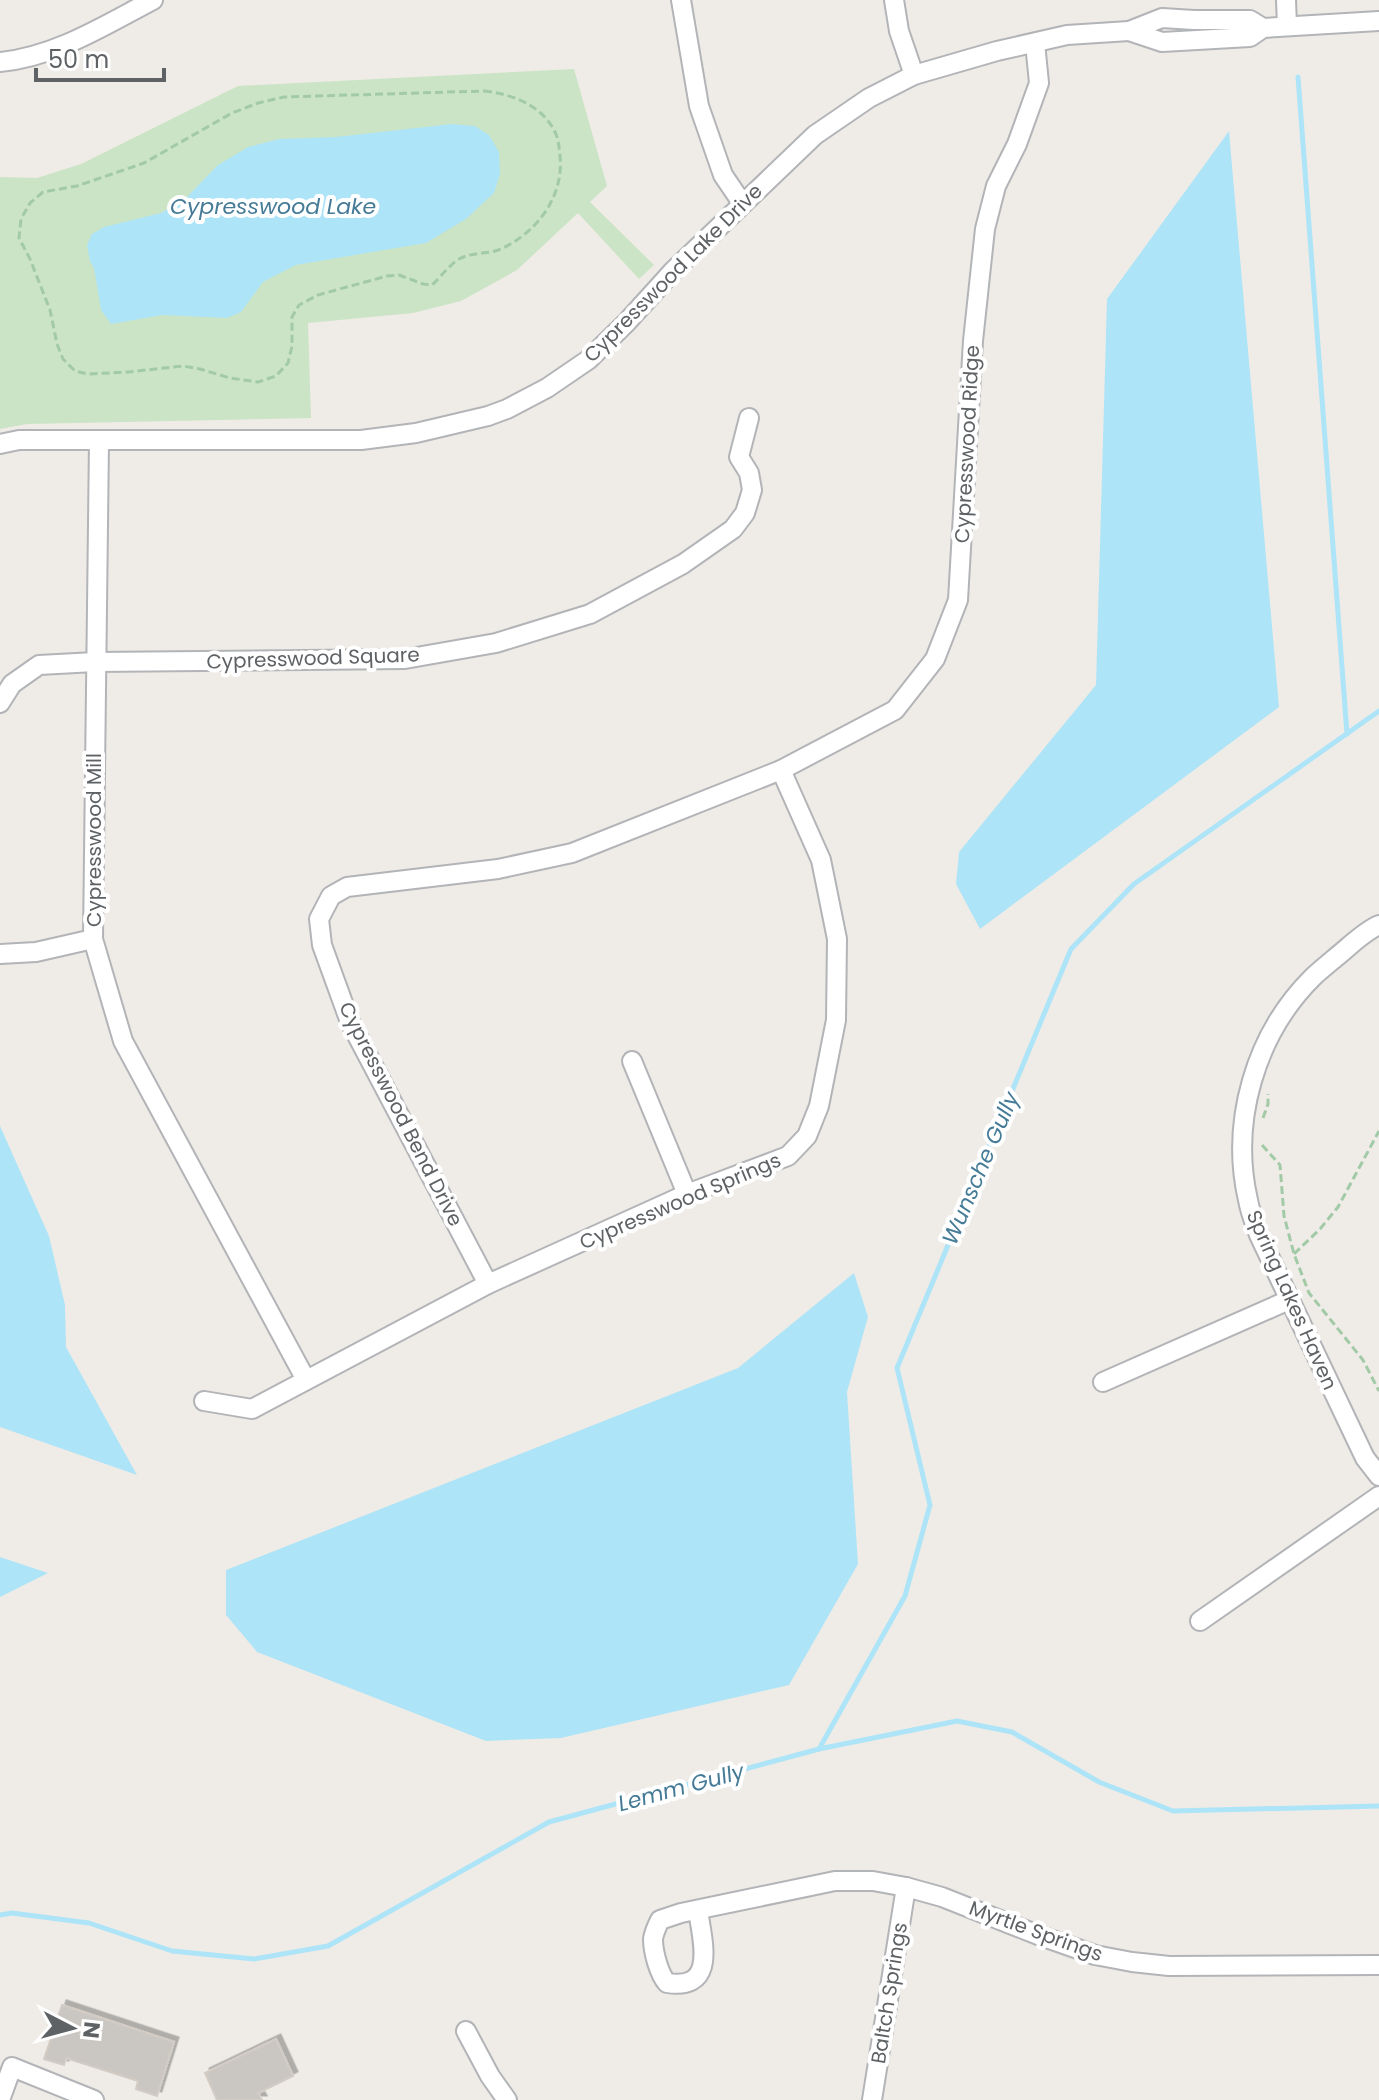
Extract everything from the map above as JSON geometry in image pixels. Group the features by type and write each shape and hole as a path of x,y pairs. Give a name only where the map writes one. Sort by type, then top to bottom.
{"street":[{"path":"0,62 20,60 80,39 153,0"},
{"path":"681,0 699,106 723,175 742,203"},
{"path":"894,0 899,31 914,75"},
{"path":"1286,0 1287,26"},
{"name":"Cypresswood Lake Drive","path":"0,444 19,440 361,440 416,433 488,416 547,388 588,360 673,271 815,135 869,98 914,75 1067,35 1129,31 1162,18 1250,20 1263,28"},
{"path":"1194,20 1194,40"},
{"name":"Cypresswood Lake Drive","path":"1129,31 1162,42 1250,37 1263,28 1379,21"},
{"name":"Cypresswood Ridge","path":"331,896 347,887 498,869 572,853 781,770 895,710 935,659 958,600 973,341 985,229 996,186 1017,144 1039,83 1035,43"},
{"name":"Cypresswood Square","path":"0,703 12,684 39,665 405,659 496,643 590,614 683,564 733,529 745,513 752,490 749,473 739,457 749,418"},
{"name":"Cypresswood Mill","path":"99,441 93,939 123,1041 306,1380"},
{"name":"Cypresswood Springs","path":"204,1401 252,1409 488,1284 687,1194 788,1156 807,1136 819,1106 836,1020 837,939 821,860 781,770"},
{"name":"Cypresswood Bend Drive","path":"331,896 319,919 322,945 350,1022 488,1284"},
{"name":"Spring Lakes Haven","path":"1379,925 1312,977 1287,1006 1264,1049 1249,1090 1242,1139 1248,1202 1259,1235 1365,1458 1379,1476"},
{"path":"0,954 36,952 93,939"},
{"path":"632,1061 687,1194"},
{"path":"1103,1382 1289,1300"},
{"path":"1200,1621 1379,1496"},
{"name":"Myrtle Springs","path":"698,1910 835,1881 873,1881 942,1897 1095,1955 1132,1962 1169,1966 1379,1965"},
{"name":"Baltch Springs","path":"872,2100 906,1887"},
{"path":"466,2031 507,2100"},
{"path":"0,2100 12,2067 94,2100"}],"path":[{"path":"503,93 517,97 541,113 552,126 558,139 561,167 556,195 544,216 515,241 497,251 469,254 455,262 432,285 399,275 387,276 318,295 299,305 292,317 292,346 288,363 276,376 258,382 183,366 88,374 75,371 60,352 50,310 19,238 21,219 30,203 43,192 77,186 144,163 232,113 284,97 503,93"},
{"path":"1261,1126 1271,1083"},
{"path":"1294,1254 1338,1207 1379,1131"},
{"path":"1259,1135 1262,1148 1280,1165 1284,1216 1309,1293 1363,1360 1379,1391"}],"green space":[{"path":"574,69 607,186 590,202 654,265 639,279 578,213 517,270 461,301 413,313 308,323 311,418 27,424 0,429 0,177 37,178 81,164 238,86"}],"water":[{"name":"Cypresswood Lake","path":"452,124 475,126 489,135 499,152 500,174 494,193 466,219 426,243 296,265 263,282 241,312 227,318 163,315 111,324 101,310 87,245 92,234 104,227 161,213 186,198 218,165 248,147 279,139 336,137"},
{"path":"1229,131 1279,707 980,929 956,884 959,852 1096,685 1107,299"},
{"path":"0,1126 49,1236 65,1305 66,1347 137,1475 0,1427"},
{"path":"854,1273 868,1317 847,1392 858,1564 789,1685 561,1738 486,1741 257,1652 226,1615 226,1570 738,1368"},
{"path":"0,1557 48,1573 0,1597"}],"building":[{"path":"62,2005 174,2042 157,2096 136,2089 138,2081 66,2058 64,2065 44,2059"},
{"path":"276,2039 293,2076 258,2093 262,2100 217,2100 205,2073"}],"waterway":[{"path":"1298,77 1347,734"},
{"name":"Wunsche Gully","path":"819,1749 905,1596 930,1505 897,1368 1071,949 1134,884 1379,711"},
{"name":"Lemm Gully","path":"0,1915 12,1913 89,1923 172,1951 254,1959 328,1946 549,1822 819,1749 957,1721 1012,1732 1099,1782 1173,1811 1379,1806"}]}
